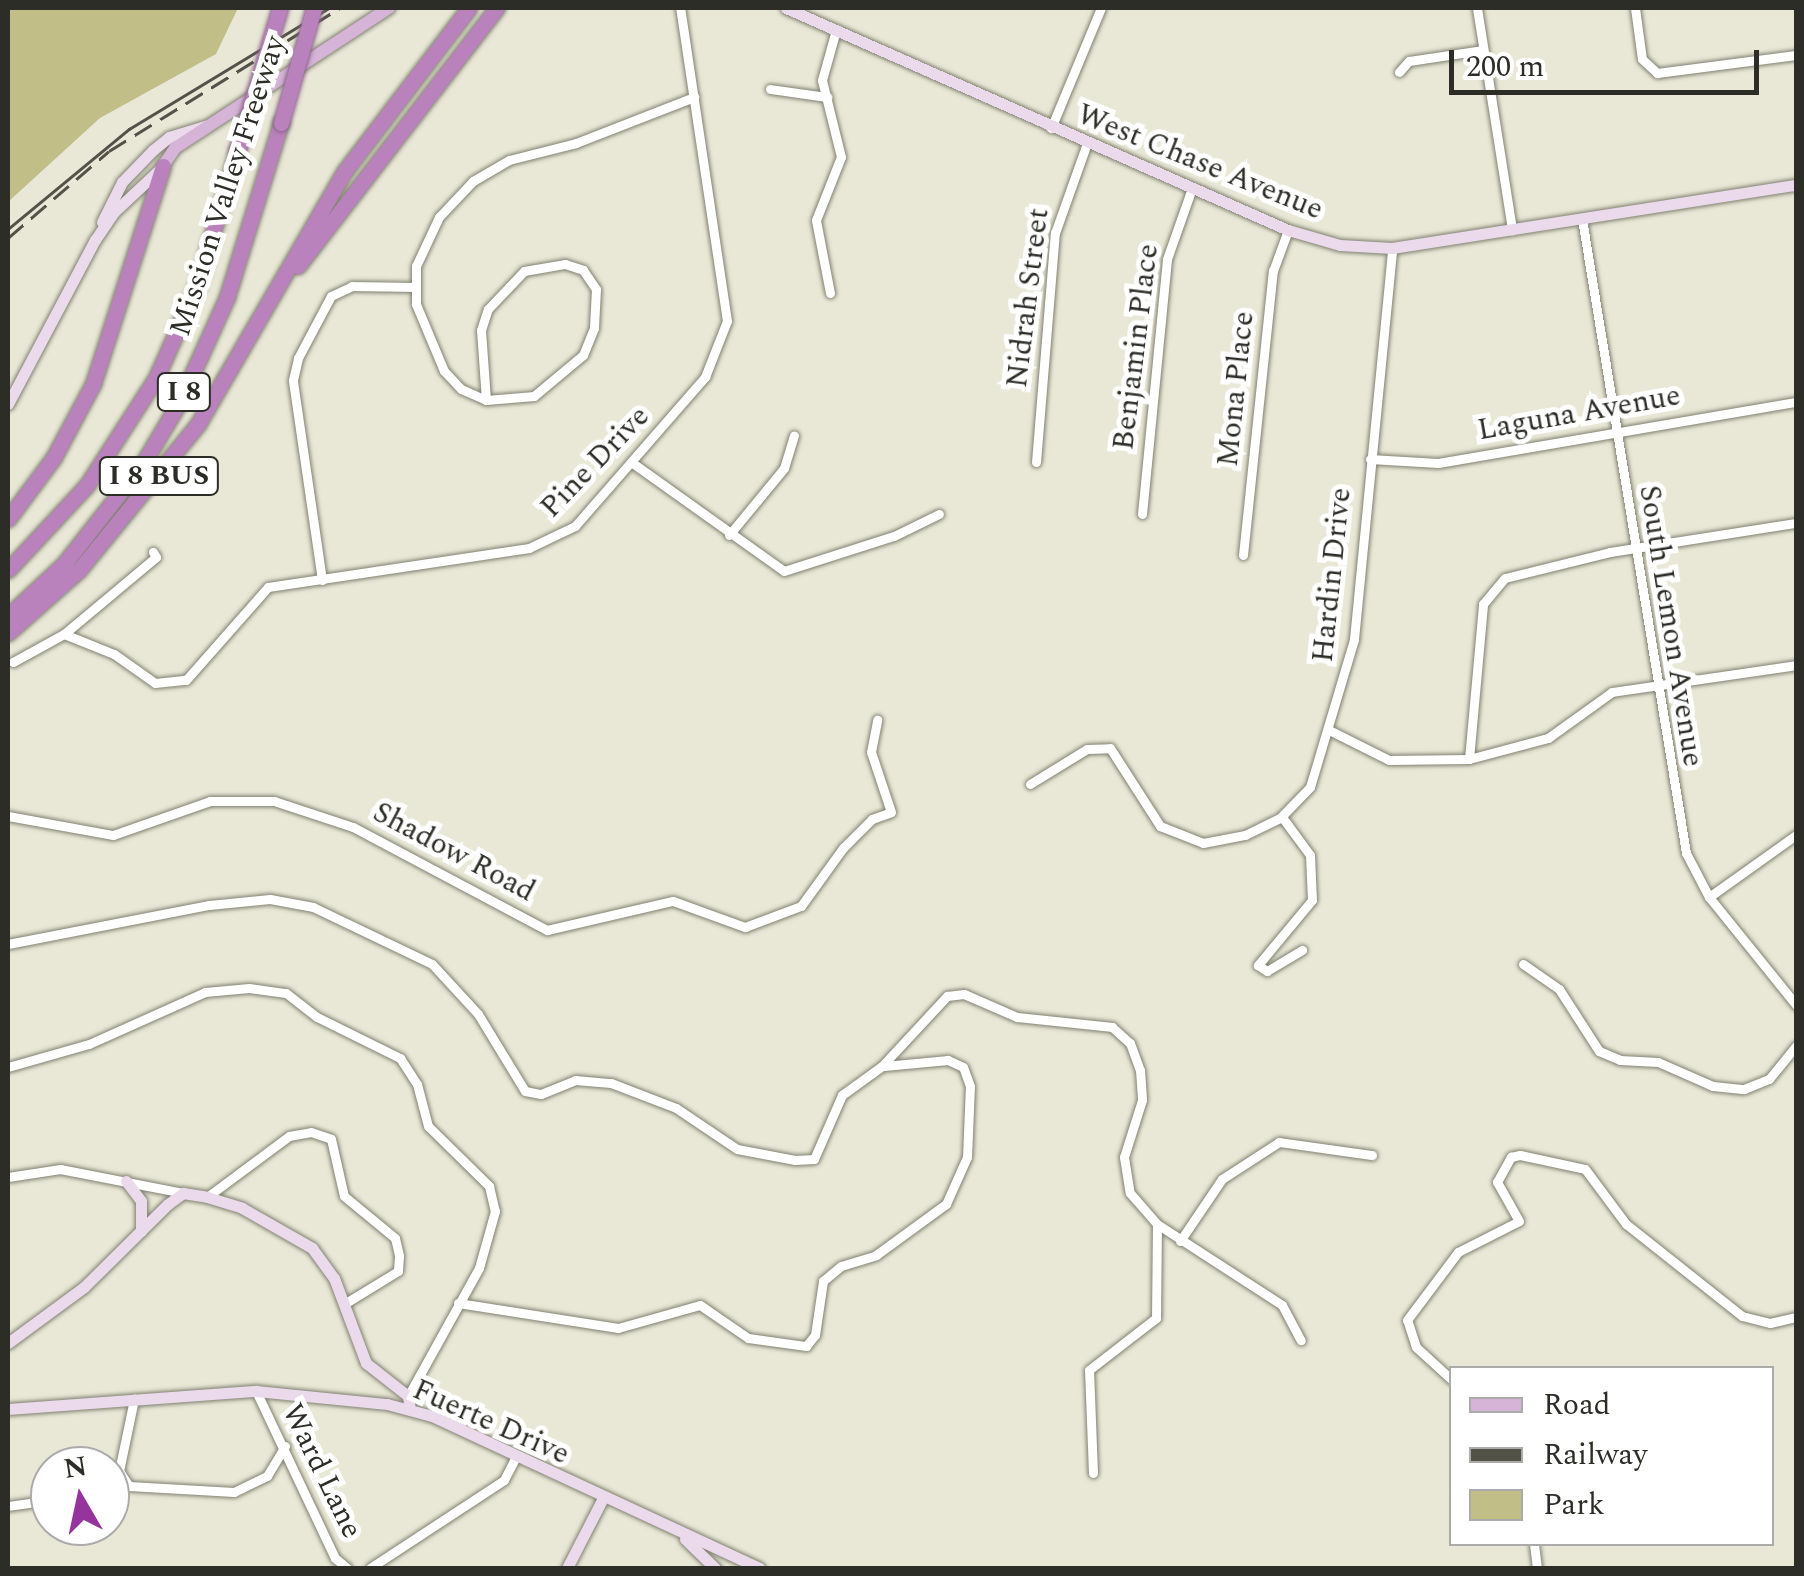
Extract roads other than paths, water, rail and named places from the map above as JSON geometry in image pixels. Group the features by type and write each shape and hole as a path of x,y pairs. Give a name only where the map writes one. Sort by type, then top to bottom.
{"highway":[{"name":"Mission Valley Freeway","path":"8,570 88,485 156,378 196,286 280,8"},
{"name":"Mission Valley Freeway","path":"8,616 64,564 142,465 172,415 228,296 314,8"},
{"name":"I 8 BUS","path":"8,633 79,570 163,471 276,292 344,172 469,8"},
{"path":"276,292 497,8"},
{"name":"I 8 BUS","path":"8,519 54,457 92,384 163,166"}],"main road":[{"name":"I 8 BUS","path":"163,166 175,148 388,8"},
{"name":"West Chase Avenue","path":"786,8 1288,230 1340,244 1392,248 1796,185"},
{"path":"95,240 109,202 137,164 169,137 210,125"},
{"path":"8,404 95,240 114,212 163,166"},
{"path":"126,1181 141,1201 142,1230"},
{"path":"8,1343 84,1287 183,1193 207,1197 304,1241 328,1266 366,1363 409,1403"},
{"name":"Fuerte Drive","path":"8,1410 256,1391 409,1403 737,1563 758,1568"},
{"path":"567,1568 603,1498"},
{"path":"678,1532 715,1568"}],"street":[{"name":"Pine Drive","path":"64,634 114,654 155,683 186,680 268,587 550,543 634,464 705,377 726,321 680,8"},
{"path":"1051,128 1101,8"},
{"path":"1477,8 1512,230"},
{"path":"1635,8 1642,60 1665,75 1796,55"},
{"path":"830,293 816,220 841,157 822,66 836,30"},
{"path":"1399,72 1409,62 1484,50"},
{"path":"770,89 827,98"},
{"path":"486,400 481,330 492,300 540,265 584,270 597,300 584,354 534,396 486,400 461,389 444,371 428,343 414,286 430,230 484,173 694,98"},
{"name":"Nidrah Street","path":"1036,462 1055,233 1087,143"},
{"name":"Benjamin Place","path":"1142,514 1167,259 1192,188"},
{"name":"South Lemon Avenue","path":"1582,219 1680,832 1709,898 1796,1005"},
{"name":"Mona Place","path":"1243,554 1273,271 1288,230"},
{"name":"Hardin Drive","path":"1030,784 1087,750 1110,748 1123,760 1143,806 1172,834 1203,843 1245,836 1282,818 1310,787 1354,639 1392,248"},
{"path":"322,580 294,380 298,358 331,296 352,286 414,286"},
{"name":"Laguna Avenue","path":"1370,459 1438,463 1796,402"},
{"path":"729,535 778,476 794,436"},
{"path":"634,464 729,535 784,570 894,536 939,514"},
{"path":"1468,760 1483,604 1505,578 1633,549 1796,523"},
{"path":"14,662 64,634 156,557 154,552"},
{"path":"1329,730 1389,760 1468,760 1548,738 1599,696 1655,684 1796,665"},
{"name":"Shadow Road","path":"8,816 113,835 210,801 274,801 353,827 548,930 673,902 693,904 733,925 762,924 801,906 852,838 872,818 891,812 871,752 877,720"},
{"path":"1282,818 1310,856 1312,900 1258,965 1267,972 1302,950"},
{"path":"1709,898 1796,835"},
{"path":"8,944 209,905 270,899 313,906 432,964 478,1014 525,1091 541,1094 575,1080 610,1083 676,1108 737,1149 776,1159 814,1159 842,1095 882,1066 947,996 964,994 1017,1018 1112,1028 1130,1043 1140,1070 1142,1100 1124,1177 1157,1224 1282,1305 1300,1340"},
{"path":"1523,964 1559,990 1599,1051 1620,1060 1658,1062 1713,1086 1744,1088 1769,1079 1796,1046"},
{"path":"8,1067 90,1044 206,992 286,993 316,1017 400,1058 416,1084 428,1126 489,1186 493,1227 409,1403"},
{"path":"458,1302 618,1328 700,1305 748,1338 809,1344 823,1281 841,1266 876,1256 946,1204 966,1158 970,1086 963,1067 948,1060 882,1066"},
{"path":"207,1197 290,1136 311,1132 331,1139 344,1196 395,1238 399,1256 398,1271 344,1304"},
{"path":"1180,1240 1222,1179 1279,1142 1372,1155"},
{"path":"1449,1377 1416,1347 1407,1320 1458,1252 1519,1221 1497,1182 1511,1158 1520,1154 1585,1169 1626,1224 1742,1316 1770,1323 1796,1318"},
{"path":"8,1177 41,1168 183,1193"},
{"path":"1093,1473 1089,1370 1156,1318 1157,1224"},
{"name":"Ward Lane","path":"256,1391 335,1558 347,1568"},
{"path":"122,1446 134,1399"},
{"path":"130,1486 234,1492 267,1476 285,1446"},
{"name":"Ward Lane","path":"370,1568 504,1480 515,1458"}],"tram line":[{"path":"8,229 129,129 329,8"}],"railway":[{"path":"8,238 109,151 340,8"}]}
